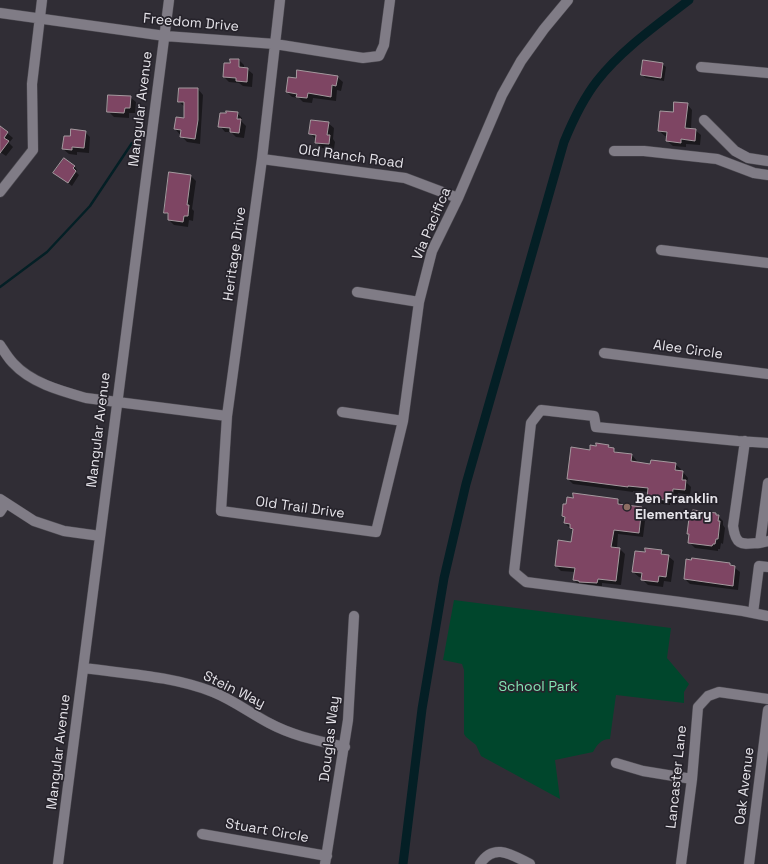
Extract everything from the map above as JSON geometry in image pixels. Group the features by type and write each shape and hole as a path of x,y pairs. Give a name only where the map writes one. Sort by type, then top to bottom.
{"street":[{"path":"0,192 33,150 32,84 42,0"},
{"name":"Mangular Avenue","path":"58,864 169,0"},
{"name":"Heritage Drive","path":"221,511 228,416 262,159 280,0"},
{"name":"Freedom Drive","path":"0,14 39,18 164,36 275,44 363,58 379,56 384,45 390,0"},
{"name":"Via Pacifica","path":"376,532 403,421 419,302 432,251 458,198 502,95 521,61 544,29 568,0"},
{"path":"701,67 768,73"},
{"path":"704,120 735,151 748,158 768,161"},
{"path":"614,151 644,151 717,158 754,173 768,176"},
{"name":"Old Ranch Road","path":"262,159 405,178 458,198"},
{"path":"661,250 768,263"},
{"path":"357,292 419,302"},
{"path":"0,345 13,363 27,375 52,387 86,398 228,416"},
{"name":"Alee Circle","path":"604,353 768,374"},
{"path":"768,443 596,427 594,416 541,410 531,423 514,572 526,582 680,602 768,616"},
{"path":"342,412 403,421"},
{"path":"745,442 733,526 735,537 738,542 743,544 764,542 768,482"},
{"path":"0,512 3,501 34,521 64,531 100,536"},
{"name":"Old Trail Drive","path":"221,511 376,532"},
{"path":"753,613 759,566 768,567"},
{"name":"Douglas Way","path":"326,860 345,747 354,616"},
{"name":"Stein Way","path":"84,668 176,681 196,686 236,704 270,724 307,739 345,747"},
{"name":"Lancaster Lane","path":"681,864 692,778 698,707 708,696 719,692 768,698"},
{"name":"Oak Avenue","path":"749,864 768,710"},
{"path":"616,763 643,771 692,778"},
{"name":"Stuart Circle","path":"202,834 326,860"},
{"path":"480,864 484,858 497,851 510,853 530,864"}],"green space":[{"name":"School Park","path":"454,600 671,628 667,658 689,684 684,692 684,703 616,695 610,739 602,741 593,752 555,760 560,799 481,756 476,745 464,734 464,670 462,664 443,660"}],"building":[{"path":"230,59 239,59 239,67 248,68 247,82 236,81 236,78 223,77 224,63 230,63"},
{"path":"643,60 663,63 661,78 641,75"},
{"path":"297,70 338,76 336,86 332,85 331,97 308,93 307,98 296,97 297,94 286,92 288,77 296,78"},
{"path":"179,88 198,88 198,120 195,139 180,137 181,130 174,129 176,117 184,118 184,102 178,102"},
{"path":"108,95 131,96 130,108 125,108 124,113 107,112"},
{"path":"674,102 688,103 685,128 696,129 695,141 681,139 681,143 666,141 667,132 658,131 660,111 673,112"},
{"path":"226,111 238,112 237,119 241,119 239,133 230,132 230,128 218,127 220,113 226,113"},
{"path":"311,120 329,122 327,135 330,135 329,144 315,143 316,135 309,134"},
{"path":"0,126 8,132 4,138 9,141 0,153"},
{"path":"71,129 86,131 84,148 72,147 72,150 62,149 64,136 70,136"},
{"path":"64,158 75,166 73,168 76,171 68,183 53,173"},
{"path":"169,172 191,175 187,205 189,205 188,216 184,216 183,222 168,220 168,213 164,213"},
{"path":"596,443 609,445 608,447 614,448 614,452 632,454 631,461 650,464 651,460 676,463 675,470 683,471 682,480 686,480 685,490 673,489 672,499 665,498 665,500 647,498 648,488 628,487 567,479 571,447 590,450 590,445 596,446"},
{"path":"573,493 618,499 618,504 642,507 639,533 614,530 611,547 620,548 616,581 598,579 597,583 579,582 573,580 575,568 555,566 558,540 571,542 573,529 570,528 570,524 564,523 565,517 562,516 563,504 566,504 567,497 573,498"},
{"path":"693,510 716,513 716,515 719,515 718,521 720,521 718,539 716,539 715,544 712,546 688,543 689,534 687,534 689,518 691,518"},
{"path":"645,548 662,550 661,554 669,555 666,577 659,576 658,582 641,580 642,573 632,572 635,551 645,552"},
{"path":"692,558 730,563 730,565 735,566 733,586 684,579 686,559 691,560"}],"waterway":[{"path":"403,864 422,709 444,578 466,484 564,142 583,102 597,81 628,48 689,0"},
{"path":"0,287 47,252 90,206 132,143"}],"place":[{"name":"Ben Franklin Elementary","path":"627,507"}]}
